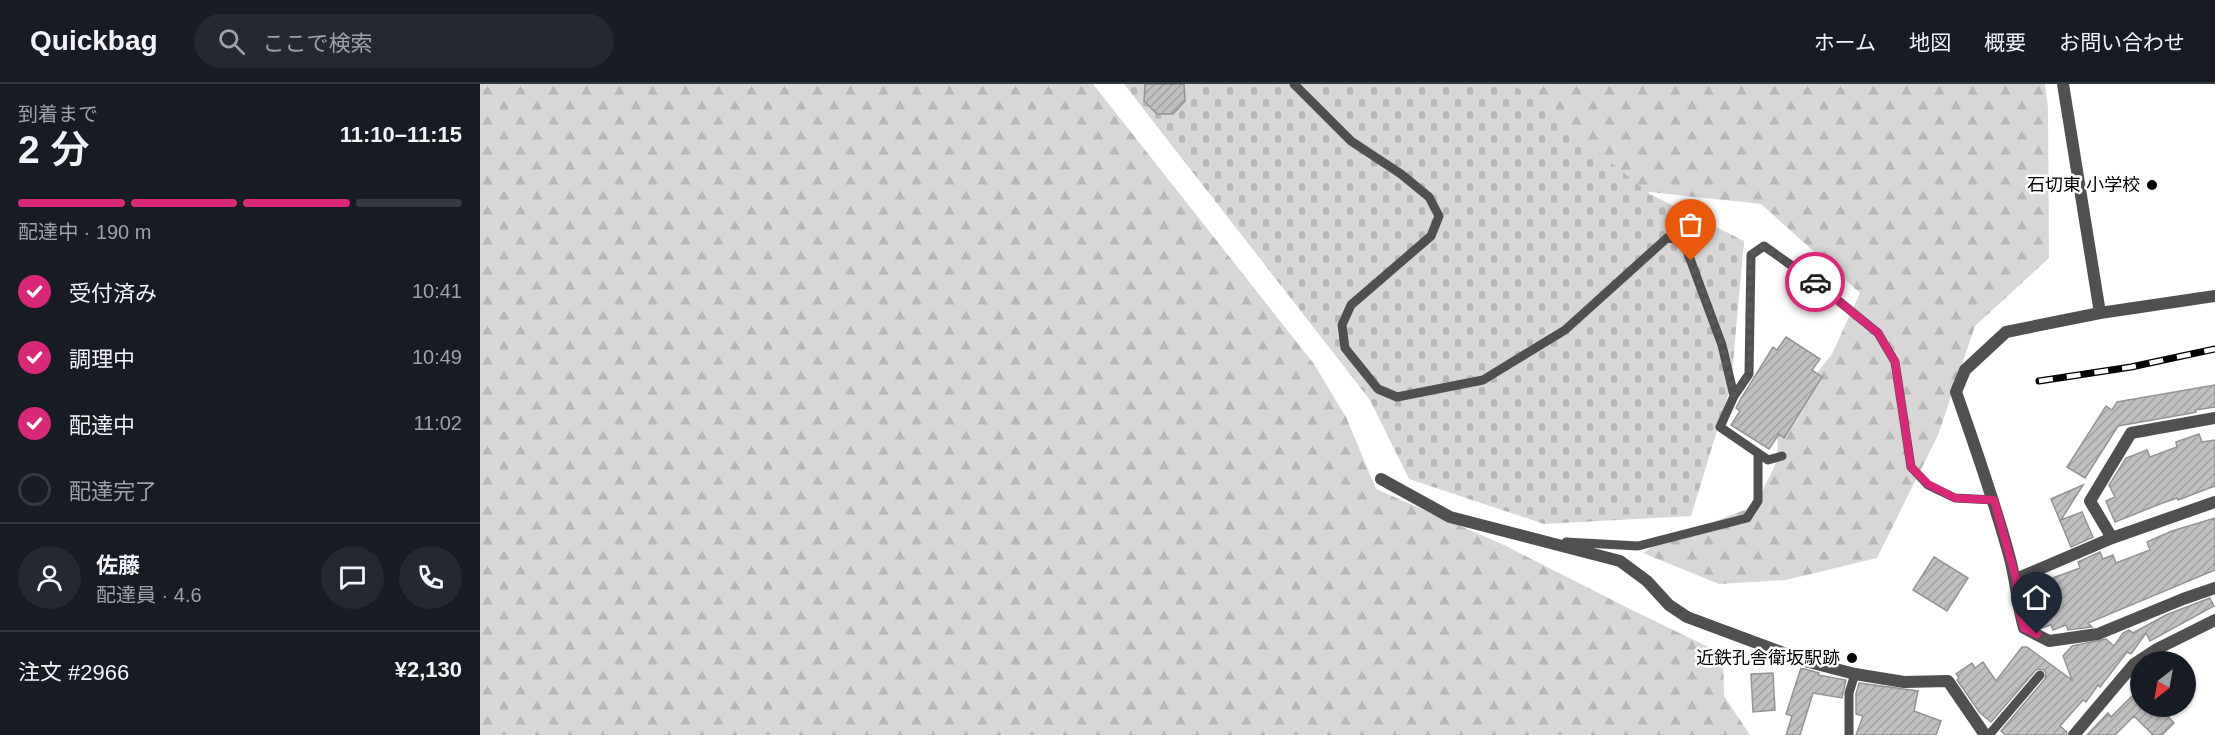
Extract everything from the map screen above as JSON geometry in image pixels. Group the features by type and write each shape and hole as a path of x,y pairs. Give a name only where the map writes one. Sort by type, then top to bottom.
{"street":[{"path":"2063,84 2100,313"},
{"path":"2215,296 2100,313 2006,332 1965,370 1956,392 1994,500 2016,579 2018,608 2024,628 2049,641 2098,634 2215,588"},
{"path":"2112,538 2091,501 2131,433 2215,418"},
{"path":"1381,479 1450,517 1620,561 1647,581 1669,605 1687,617 1804,661 1855,674 1904,682 1948,681 1987,735"},
{"path":"2016,579 2112,538 2215,502"},
{"path":"2074,735 2134,664 2157,649 2215,620"}],"lane":[{"path":"1294,84 1351,141 1401,174 1429,197 1439,216 1431,236 1351,305 1342,325 1345,348 1378,389 1397,397 1484,380 1565,330 1667,238 1683,240 1722,345 1734,396"},
{"path":"1782,456 1768,460 1720,427 1734,396 1749,374 1750,255 1764,246 1819,285 1878,333 1895,362 1911,467 1928,484 1955,498 1994,500"},
{"path":"1534,537 1571,543 1638,546 1746,518 1758,501 1758,453"},
{"path":"1849,735 1849,693 1855,674"},
{"path":"1987,735 2040,675"}],"green space":[{"path":"480,84 1093,84 1314,364 1346,417 1376,489 1504,545 1723,654 1724,696 1750,735 480,735"},
{"path":"1124,84 1513,84 1650,194 1744,241 1731,385 1691,516 1544,524 1409,479 1370,400"},
{"path":"1504,84 2045,84 2048,108 2049,258 1975,326 1938,435 1877,558 1786,580 1719,584 1643,553 1658,543 1755,506 1778,459 1777,423 1832,354 1860,293 1761,204 1640,191"}],"building":[{"path":"1145,84 1184,84 1185,101 1173,114 1157,114 1144,101"},
{"path":"1786,337 1820,359 1812,370 1822,377 1784,438 1779,434 1769,449 1731,425 1740,411 1736,408 1740,400 1773,347 1777,350"},
{"path":"2215,385 2215,407 2118,426 2085,478 2067,467 2106,406 2112,410 2117,402"},
{"path":"2199,434 2202,442 2215,440 2215,486 2115,522 2106,501 2115,497 2109,485 2126,458 2147,450 2150,457 2177,447 2176,442"},
{"path":"2083,485 2061,520 2082,512 2093,537 2071,547 2051,499"},
{"path":"2215,518 2215,570 2088,623 2092,627 2068,630 2066,625 2053,630 2051,625 2042,628 2037,626 2032,612 2029,613 2025,595 2041,589 2039,583 2080,568 2078,562 2100,552 2103,559 2113,555 2116,563 2150,550 2147,542 2172,531"},
{"path":"1934,557 1968,578 1947,611 1913,590"},
{"path":"2210,598 2214,606 2150,641 2146,633 2133,651 2130,651 2130,654 2127,652 2100,687 2098,685 2086,702 2083,700 2060,726 2067,732 2066,735 2005,735 2001,731 2045,679 2044,670 2035,671 1991,722 1980,713 1957,680 1959,678 1956,674 1972,663 1975,668 1983,662 1996,681 2022,647 2027,647 2072,680 2063,656 2072,646 2106,639 2114,646 2123,633 2129,630 2133,633 2166,615"},
{"path":"1801,668 1819,673 1818,675 1846,680 1842,698 1813,693 1800,735 1786,735 1792,716 1786,714"},
{"path":"1773,673 1775,710 1753,712 1751,674"},
{"path":"1859,683 1918,691 1914,711 1941,721 1936,735 1856,735 1863,716 1856,714 1856,694"},
{"path":"2130,698 2130,717 2133,717 2115,735 2087,735 2108,713 2111,717"},
{"path":"2135,717 2168,717 2174,723 2162,735 2153,735"}],"railway":[{"path":"2039,381 2131,367 2215,349"}],"way so far":[{"path":"1691,261 1722,345 1734,396 1749,374 1750,255 1764,246 1815,282"}],"place":[{"name":"石切東 小学校","path":"2152,185"},
{"name":"近鉄孔舎衛坂駅跡","path":"1852,658"}],"route":[{"path":"1815,282 1878,333 1895,362 1911,467 1928,484 1955,498 1994,500 2016,579 2018,608 2024,628 2037,634"}]}
